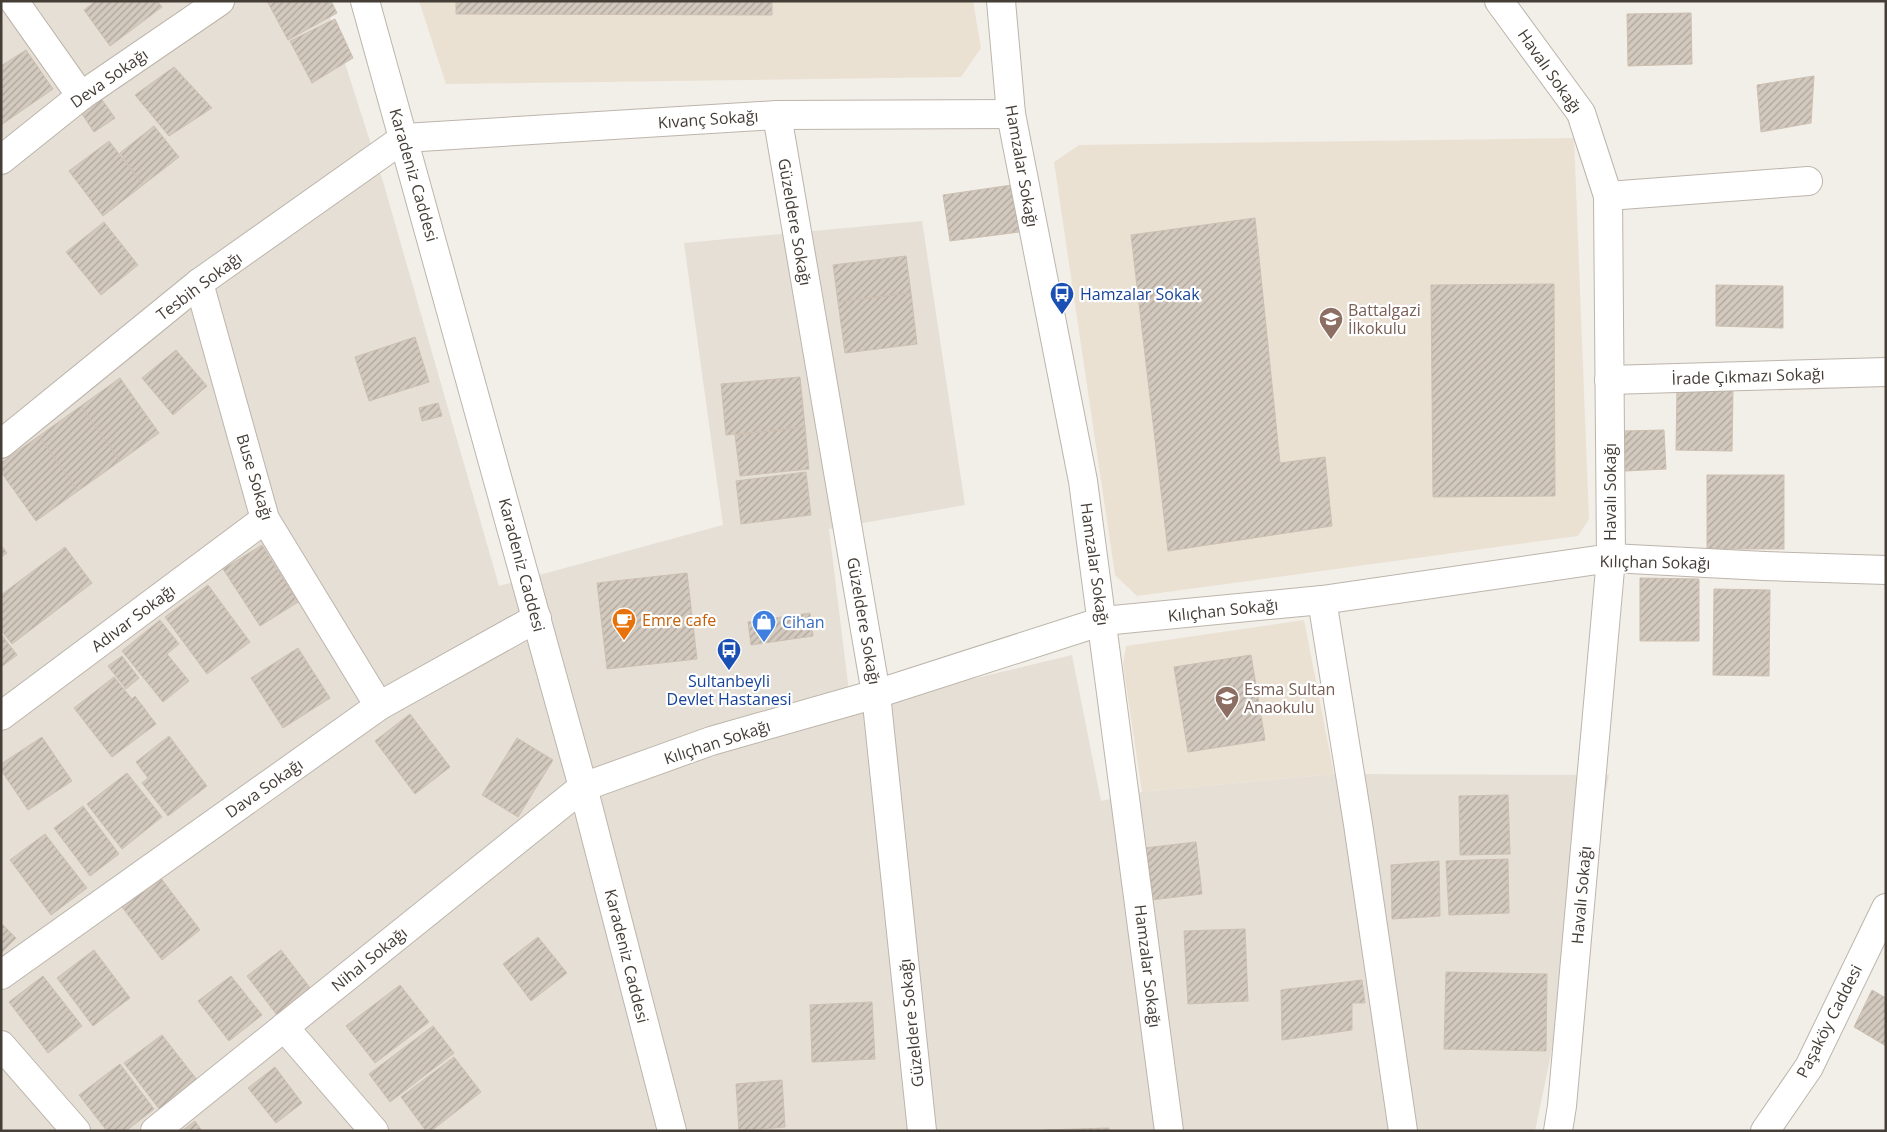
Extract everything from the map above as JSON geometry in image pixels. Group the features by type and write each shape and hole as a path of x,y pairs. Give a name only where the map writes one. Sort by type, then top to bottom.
{"street":[{"path":"14,1 81,96"},
{"name":"Deva Sokağı","path":"1,160 81,96 220,1"},
{"name":"Karadeniz Caddesi","path":"366,1 583,787 672,1131"},
{"name":"Hamzalar Sokağı","path":"1001,1 1011,114 1083,481 1169,1131"},
{"name":"Havalı Sokağı","path":"1499,1 1581,113 1608,196 1611,558 1562,1106 1558,1131"},
{"name":"Kıvanç Sokağı","path":"404,138 777,115 1011,114"},
{"name":"Güzeldere Sokağı","path":"777,115 876,694 922,1131"},
{"name":"Tesbih Sokağı","path":"1,444 199,283 404,138"},
{"path":"1608,196 1808,181"},
{"name":"Buse Sokağı","path":"199,283 265,520 380,706"},
{"name":"İrade Çıkmazı Sokağı","path":"1610,380 1886,372"},
{"name":"Adıvar Sokağı","path":"1,716 265,520"},
{"name":"Kılıçhan Sokağı","path":"583,787 711,741 876,694 1102,622 1322,600 1611,558 1764,566 1885,567"},
{"path":"1322,600 1358,824 1403,1131"},
{"name":"Dava Sokağı","path":"1,975 380,706 537,618"},
{"name":"Nihal Sokağı","path":"155,1131 583,787"},
{"name":"Paşaköy Caddesi","path":"1765,1131 1809,1067 1886,908"},
{"path":"284,1027 374,1131"},
{"path":"1,1045 76,1131"}],"shaded area":[{"path":"1,1 325,1 384,185 499,586 723,525 684,243 922,221 965,505 829,529 851,708 1072,655 1101,801 1142,792 1334,774 1609,775 1535,1131 1,1131"},
{"path":"419,1 973,1 981,48 961,77 446,84"},
{"name":"Battalgazi İlkokulu","path":"1574,138 1589,519 1578,536 1137,596 1115,575 1054,162 1079,145"},
{"name":"Esma Sultan Anaokulu","path":"1304,620 1334,774 1142,792 1123,665 1126,646"}],"building":[{"path":"96,1 157,1 162,7 110,46 84,10"},
{"path":"267,1 331,1 337,13 288,40"},
{"path":"456,1 772,1 772,15 456,14"},
{"path":"1691,13 1692,64 1628,66 1627,14"},
{"path":"335,19 353,58 312,83 290,41"},
{"path":"26,50 53,89 1,125 1,66"},
{"path":"174,67 212,108 169,136 135,95"},
{"path":"1814,76 1811,123 1761,132 1757,85"},
{"path":"100,97 115,118 94,132 80,111"},
{"path":"154,126 179,157 143,185 120,153"},
{"path":"109,141 143,185 103,216 69,171"},
{"path":"1012,185 1019,232 950,241 943,195"},
{"path":"1255,218 1280,463 1325,457 1332,526 1168,551 1131,235"},
{"path":"104,222 138,265 101,295 66,252"},
{"path":"906,256 911,293 838,302 833,265"},
{"path":"1554,284 1555,496 1433,497 1431,285"},
{"path":"1716,285 1783,286 1783,328 1716,326"},
{"path":"911,293 917,344 845,353 838,302"},
{"path":"415,337 429,382 369,401 355,357"},
{"path":"176,350 207,386 173,415 142,378"},
{"path":"800,377 805,427 726,435 721,384"},
{"path":"120,378 159,433 120,461 81,406"},
{"path":"1677,388 1733,389 1732,451 1676,450"},
{"path":"438,403 442,416 422,421 419,408"},
{"path":"81,406 120,461 78,491 39,436"},
{"path":"805,427 809,469 740,476 735,435"},
{"path":"1664,430 1666,469 1625,471 1624,431"},
{"path":"39,436 78,491 36,521 1,472 1,463"},
{"path":"806,472 811,515 741,524 736,481"},
{"path":"1707,475 1784,475 1784,549 1707,549"},
{"path":"1,545 7,553 1,557"},
{"path":"262,545 298,602 260,626 223,569"},
{"path":"65,547 92,583 12,644 1,630 1,595"},
{"path":"687,573 697,659 607,669 597,583"},
{"path":"1640,578 1699,579 1699,641 1640,641"},
{"path":"208,585 250,642 207,674 165,617"},
{"path":"1714,589 1770,590 1769,676 1713,675"},
{"path":"810,613 813,636 751,645 748,622"},
{"path":"160,620 179,644 167,654 189,681 163,702 122,651"},
{"path":"1,634 17,655 1,667"},
{"path":"298,648 330,698 283,728 251,678"},
{"path":"1251,655 1265,740 1188,752 1174,667"},
{"path":"122,656 139,678 126,689 108,666"},
{"path":"114,677 132,699 135,696 156,724 112,757 74,708"},
{"path":"410,714 450,767 415,794 375,741"},
{"path":"169,736 207,786 168,816 142,783 148,778 136,762"},
{"path":"42,737 72,781 28,810 1,770 1,764"},
{"path":"517,738 553,760 518,817 482,795"},
{"path":"127,773 162,817 122,849 87,804"},
{"path":"1508,795 1510,854 1460,855 1459,796"},
{"path":"83,806 119,854 90,876 54,828"},
{"path":"45,834 87,888 51,915 10,860"},
{"path":"1196,842 1202,894 1142,901 1136,849"},
{"path":"1508,859 1509,913 1449,915 1446,861"},
{"path":"1439,861 1440,916 1392,919 1391,865"},
{"path":"160,877 200,930 162,960 122,907"},
{"path":"1,923 16,938 1,953"},
{"path":"1245,929 1248,1001 1188,1004 1184,931"},
{"path":"538,937 567,973 531,1001 503,964"},
{"path":"94,950 130,998 93,1026 57,978"},
{"path":"281,950 311,989 277,1015 247,976"},
{"path":"1446,972 1547,974 1546,1051 1444,1049"},
{"path":"43,976 82,1026 48,1053 9,1002"},
{"path":"231,976 262,1015 229,1041 198,1001"},
{"path":"1362,980 1365,1003 1352,1003 1352,1030 1282,1040 1281,990"},
{"path":"400,985 429,1022 375,1063 346,1026"},
{"path":"1872,990 1886,998 1886,1046 1854,1027"},
{"path":"872,1002 875,1059 812,1062 810,1005"},
{"path":"433,1026 454,1053 390,1102 369,1074"},
{"path":"162,1035 198,1081 160,1110 124,1063"},
{"path":"454,1057 481,1092 431,1131 426,1131 401,1097"},
{"path":"120,1064 154,1109 126,1131 107,1131 79,1095"},
{"path":"275,1067 302,1103 276,1123 248,1088"},
{"path":"782,1080 785,1127 739,1131 736,1084"},
{"path":"195,1121 202,1131 182,1131"},
{"path":"1109,1128 1109,1131 1043,1131 1043,1130"}],"place":[{"name":"Hamzalar Sokak","path":"1062,315"},
{"name":"Battalgazi İlkokulu","path":"1331,340"},
{"name":"Emre cafe","path":"624,641"},
{"name":"Cihan","path":"764,643"},
{"name":"Sultanbeyli Devlet Hastanesi","path":"729,671"},
{"name":"Esma Sultan Anaokulu","path":"1227,719"}]}
